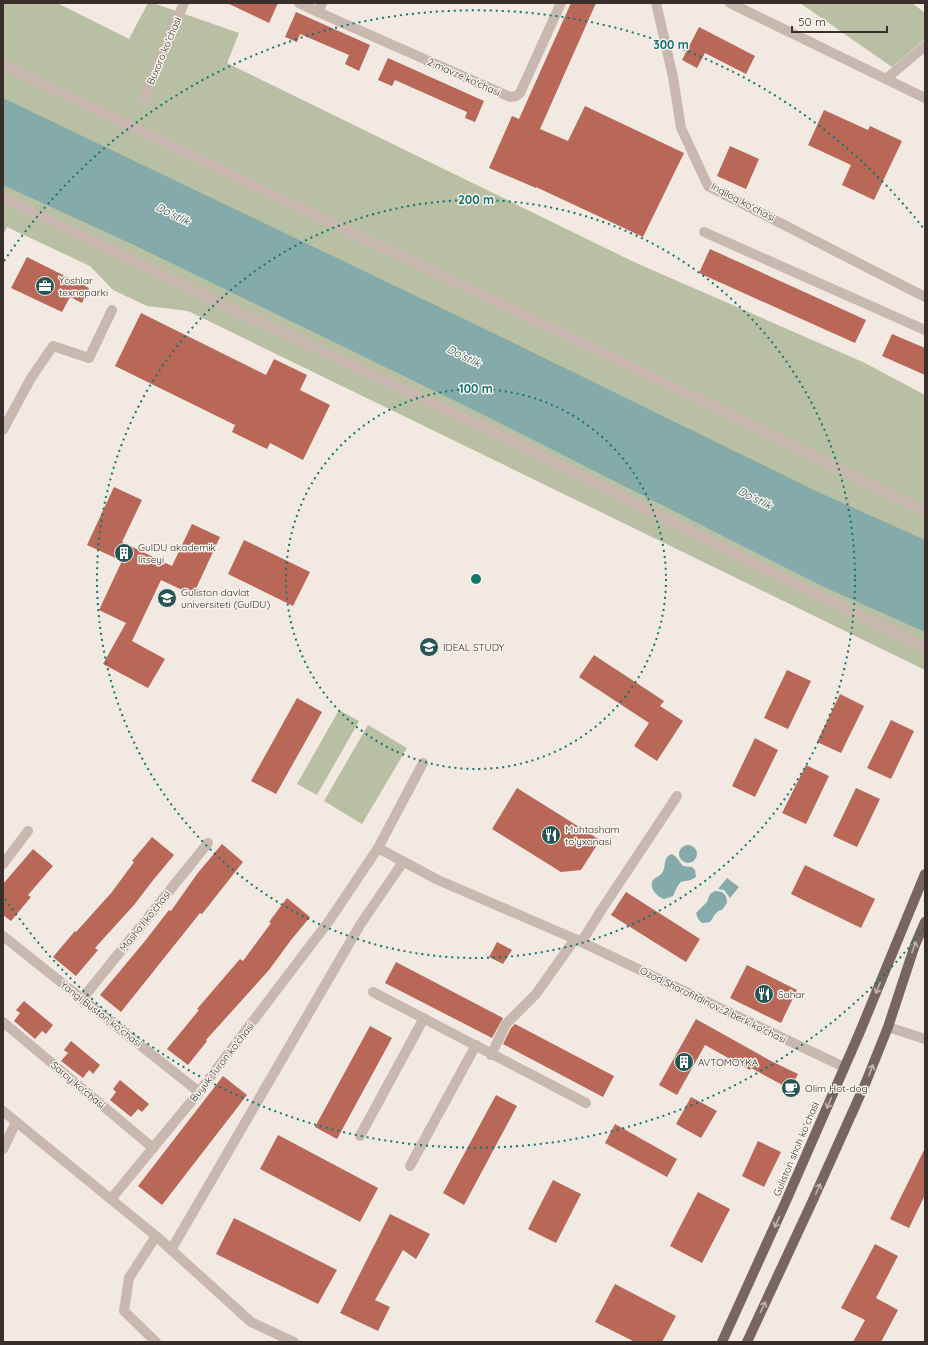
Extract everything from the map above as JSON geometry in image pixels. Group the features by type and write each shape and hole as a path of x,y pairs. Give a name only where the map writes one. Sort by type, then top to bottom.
{"main road":[{"name":"Guliston shoh ko'chasi","path":"722,1342 859,1034 925,874"},
{"path":"747,1342 866,1082 888,1026 915,944 925,922"}],"street":[{"path":"299,3 320,7"},
{"name":"2 mavze ko'chasi","path":"320,7 506,96 513,97 520,93 561,3"},
{"name":"Inqiloq ko'chasi","path":"656,3 673,77 681,128 708,186 925,297"},
{"path":"730,3 925,98"},
{"name":"Buxoro ko'chasi","path":"144,98 180,4"},
{"path":"886,79 925,46"},
{"path":"3,65 724,411 925,511"},
{"path":"3,198 498,435 762,568 925,647"},
{"path":"704,232 925,330"},
{"path":"3,430 31,378 53,346 89,358 112,310"},
{"name":"Buyuk Turon ko'chasi","path":"111,1200 199,1092 330,921 378,848 423,763"},
{"path":"491,1055 506,1024 536,994 578,940 677,796"},
{"path":"3,864 28,832"},
{"name":"Masha'l ko'chasi","path":"82,999 208,842"},
{"name":"Ozod Sharofitdinov-2 berk ko'chasi","path":"378,848 438,880 578,940 844,1067"},
{"path":"171,1250 360,925 403,862"},
{"name":"Yangi Buston ko'chasi","path":"3,936 199,1092"},
{"path":"373,992 491,1055 586,1103"},
{"path":"360,1136 424,1018"},
{"name":"Saroy ko'chasi","path":"3,1022 153,1148"},
{"path":"888,1026 925,1039"},
{"path":"410,1166 476,1046"},
{"path":"3,1110 156,1236 251,1322 294,1342"},
{"path":"3,1149 16,1122"},
{"path":"156,1236 129,1278 124,1311 156,1342"}],"green space":[{"path":"3,3 57,3 129,39 148,3 153,3 239,33 227,63 634,262 865,363 925,395 925,670 188,311 147,306 113,290 90,266 7,227 3,235"},
{"path":"800,3 912,3 925,13 925,39 892,67"},
{"path":"339,710 359,721 317,795 297,784"},
{"path":"368,725 407,748 362,824 324,801"}],"water":[{"name":"Do'stlik","path":"3,98 485,329 816,491 925,540 925,632 822,586 486,416 134,245 3,185"},
{"path":"688,845 694,848 697,854 694,860 688,863 682,860 679,854 682,848"},
{"path":"672,854 683,866 692,867 695,870 696,877 691,880 681,882 673,896 664,899 658,896 654,891 652,888 652,882 662,873 667,857"},
{"path":"727,878 739,887 730,898 724,890 718,889"},
{"path":"715,891 724,894 727,903 722,910 716,913 710,922 702,923 698,919 696,913 707,902 710,894"}],"building":[{"path":"227,3 278,3 269,23"},
{"path":"571,3 596,3 540,129 568,141 585,106 684,153 643,237 536,187 489,168 512,116 519,119"},
{"path":"296,12 370,45 359,71 345,64 349,55 300,34 297,42 285,37"},
{"path":"699,27 755,56 746,74 705,53 697,68 682,60"},
{"path":"388,58 484,101 475,122 465,118 467,112 395,80 392,86 378,80"},
{"path":"824,110 868,130 870,126 902,141 874,200 842,185 851,165 808,145"},
{"path":"730,146 759,159 746,189 717,176"},
{"path":"710,249 866,320 855,343 699,273"},
{"path":"27,257 89,288 82,303 70,297 62,312 11,288"},
{"path":"141,313 266,375 274,359 307,375 300,390 330,405 303,460 270,443 267,449 232,432 235,425 115,366"},
{"path":"892,334 925,348 925,375 882,356"},
{"name":"GulDU akademik litseyi","path":"114,487 142,500 122,542 172,566 192,524 220,537 193,595 161,580 132,641 165,659 148,688 103,664 126,623 99,610 122,561 87,545"},
{"path":"244,540 310,572 293,606 228,574"},
{"path":"594,655 664,701 660,706 683,721 657,761 634,746 649,723 579,677"},
{"path":"787,670 811,681 788,729 764,718"},
{"path":"840,694 864,706 841,753 817,742"},
{"path":"297,698 322,712 276,794 251,781"},
{"path":"891,720 914,731 891,779 867,768"},
{"path":"755,738 778,750 755,797 732,786"},
{"path":"806,765 829,776 806,824 782,813"},
{"path":"517,788 600,840 581,870 561,872 492,829"},
{"path":"856,788 880,799 857,847 833,836"},
{"path":"152,837 174,855 134,905 95,948 98,950 76,976 53,957 112,892 134,862 132,861"},
{"path":"222,844 243,862 121,1012 100,995 169,910 171,911 197,874"},
{"path":"33,849 53,866 28,895 31,897 11,921 3,915 3,884"},
{"path":"805,865 875,899 861,928 791,894"},
{"path":"626,892 700,939 686,962 611,915"},
{"path":"287,898 310,917 269,970 206,1040 207,1041 188,1065 167,1049 199,1010 197,1009 240,959 243,961"},
{"path":"497,942 512,950 503,964 489,957"},
{"path":"396,962 503,1018 492,1038 385,983"},
{"name":"Sahar","path":"747,965 797,990 781,1023 730,998"},
{"path":"24,1001 53,1025 46,1034 42,1031 35,1039 14,1021 20,1013 16,1010"},
{"name":"AVTOMOYKA","path":"696,1019 771,1061 798,1074 790,1089 751,1068 750,1070 705,1045 677,1095 659,1085"},
{"path":"515,1024 614,1076 603,1097 503,1044 511,1028"},
{"path":"370,1026 392,1038 337,1139 315,1127"},
{"path":"71,1041 100,1065 93,1074 89,1070 83,1078 61,1061 68,1053 64,1050"},
{"path":"223,1076 247,1095 162,1205 138,1186"},
{"path":"120,1080 149,1104 142,1112 138,1109 131,1117 110,1100 116,1092 113,1089"},
{"path":"496,1095 517,1106 464,1205 443,1193"},
{"path":"691,1097 717,1111 701,1138 676,1124"},
{"path":"615,1124 677,1159 667,1177 605,1143"},
{"path":"278,1135 378,1188 360,1222 260,1169"},
{"path":"758,1141 781,1152 764,1187 742,1176"},
{"path":"925,1148 925,1195 909,1228 890,1219"},
{"path":"553,1180 581,1194 556,1243 528,1229"},
{"path":"698,1192 730,1209 702,1263 670,1246"},
{"path":"390,1214 430,1234 416,1259 403,1250 375,1300 390,1307 378,1331 340,1313"},
{"path":"234,1218 337,1270 318,1304 216,1254"},
{"path":"875,1244 898,1256 876,1298 898,1310 881,1342 853,1342 865,1320 841,1308"},
{"path":"615,1284 676,1316 662,1342 635,1342 595,1322"}],"place":[{"name":"Yoshlar texnoparki","path":"45,286"},
{"name":"GulDU akademik litseyi","path":"124,553"},
{"name":"Guliston davlat universiteti (GulDU)","path":"167,598"},
{"name":"IDEAL STUDY","path":"429,647"},
{"name":"Muhtasham to'yxonasi","path":"551,835"},
{"name":"Sahar","path":"764,994"},
{"name":"AVTOMOYKA","path":"684,1062"},
{"name":"Olim Hot-dog","path":"791,1088"}]}
